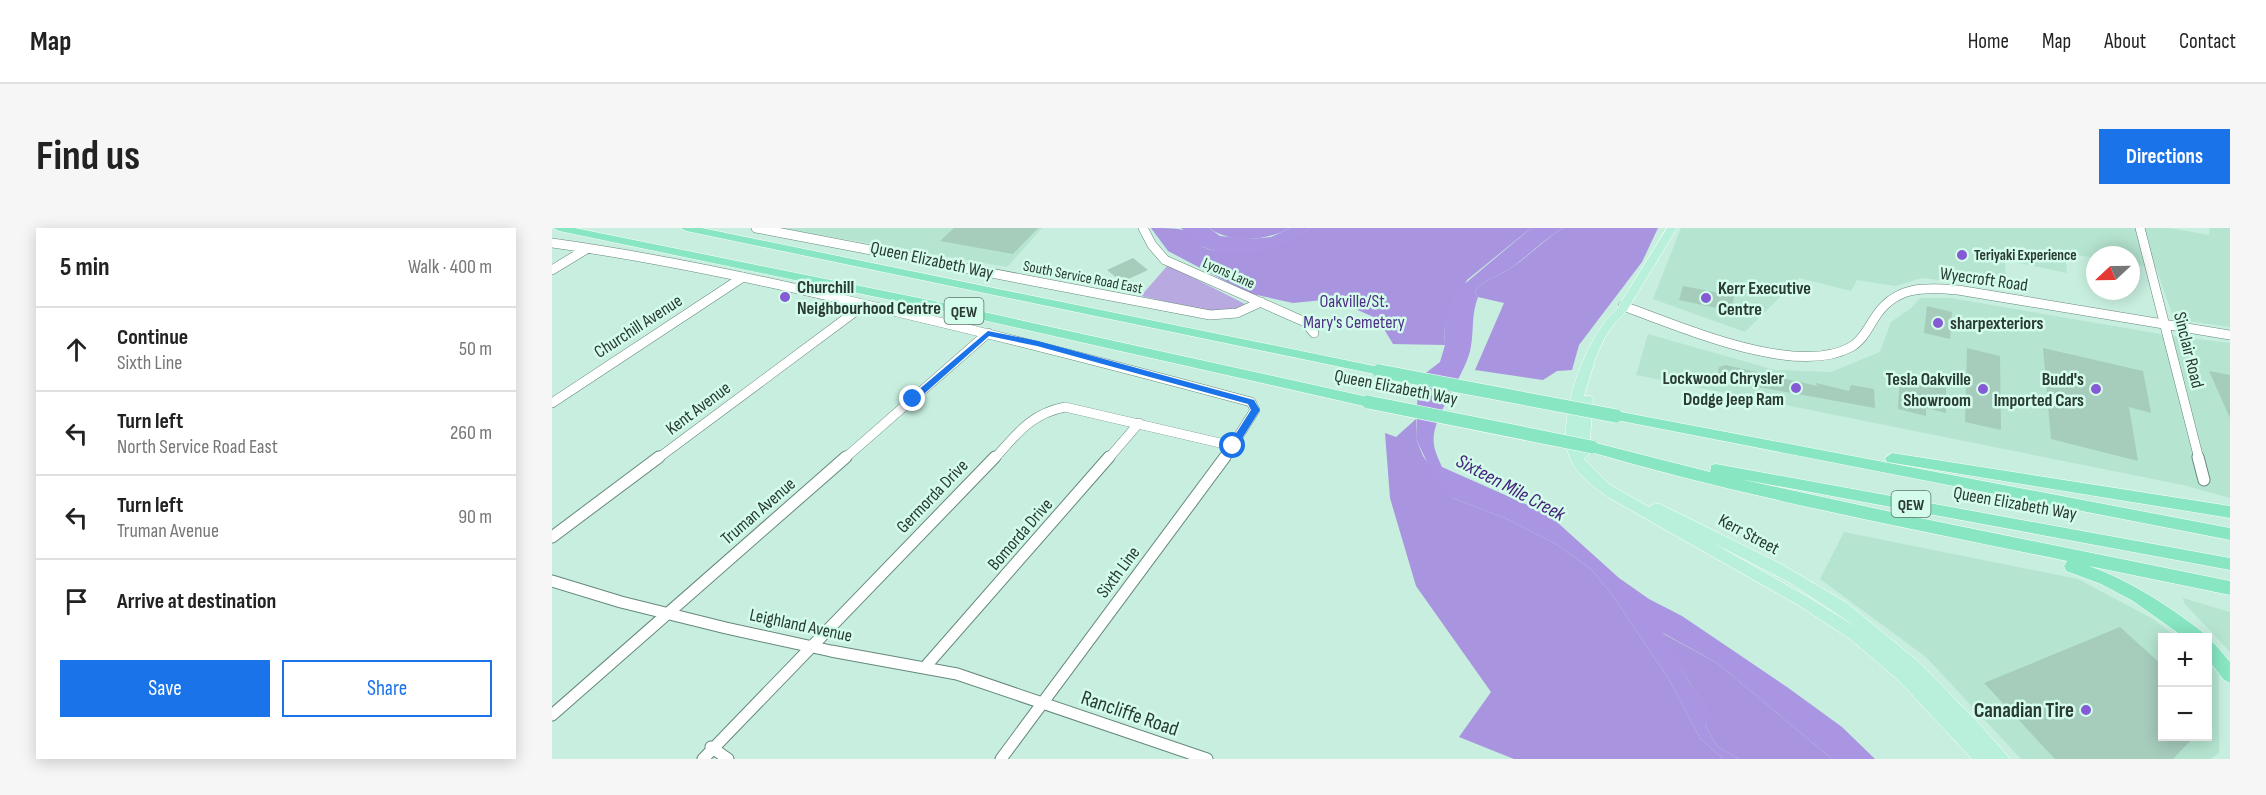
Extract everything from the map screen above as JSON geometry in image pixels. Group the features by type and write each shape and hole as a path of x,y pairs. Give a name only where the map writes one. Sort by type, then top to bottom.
{"highway":[{"name":"Queen Elizabeth Way","path":"559,228 934,304 1368,402 1592,447 2230,564"},
{"name":"Queen Elizabeth Way","path":"686,228 1379,371 2230,534"},
{"path":"552,232 624,241"},
{"path":"1686,429 1837,448 2230,512"},
{"path":"1592,447 1796,498 2013,546 2230,588"},
{"path":"2013,546 2094,573 2121,586 2158,606 2192,633"},
{"path":"2212,653 2230,675"}],"main road":[{"name":"Kerr Street","path":"1672,228 1621,309 1613,316 1595,343 1580,390 1573,440 1575,456 1584,469 1621,498 1803,601 1855,634 1904,675 1983,759"},
{"name":"Kerr Street","path":"1621,309 1622,320 1598,360 1588,391 1582,445 1583,454 1592,467 1618,489 1813,589 1875,632 1928,678 2001,759"}],"street":[{"name":"South Service Road East","path":"756,228 1210,315 1230,316 1244,312 1261,302"},
{"name":"Lyons Lane","path":"1143,228 1152,245 1165,260 1305,322 1314,333"},
{"name":"Sinclair Road","path":"2140,228 2204,480"},
{"path":"552,243 626,253 743,277 988,333"},
{"path":"552,270 588,248"},
{"name":"Churchill Avenue","path":"552,404 743,277"},
{"name":"Wyecroft Road","path":"1621,309 1770,355 1799,358 1834,355 1852,347 1865,334 1888,298 1910,289 1958,290 2230,335"},
{"name":"Kent Avenue","path":"552,537 864,305"},
{"name":"Sixth Line","path":"988,333 1038,344 1251,402 1255,410 1233,446 1001,759"},
{"name":"Truman Avenue","path":"552,715 988,333"},
{"name":"Germorda Drive","path":"703,759 711,747 813,646 1034,417 1045,411 1065,407 1233,446"},
{"name":"Bomorda Drive","path":"926,666 1139,423"},
{"name":"Leighland Avenue","path":"552,580 668,614 813,646 926,666 1042,703"},
{"name":"Rancliffe Road","path":"1042,703 1207,759"},
{"path":"711,747 728,759"}],"shaded area":[{"path":"779,228 1042,228 1007,267"},
{"path":"1151,228 1183,230 1197,243 1208,249 1231,252 1276,245 1310,228 1531,228 1467,280 1444,326 1445,345 1393,344 1378,319 1333,299 1293,303 1248,293 1168,251"},
{"path":"1181,228 1209,228 1220,236 1250,239 1271,237 1290,228 1310,228 1285,244 1271,249 1240,254 1210,250 1192,241"},
{"path":"1209,228 1290,228 1270,236 1249,239 1228,237"},
{"name":"Sixteen Mile Creek","path":"1531,228 1563,228 1514,266 1484,283 1475,291 1478,297 1474,310 1472,340 1468,357 1442,409 1434,434 1435,448 1442,467 1548,514 1619,578 1649,599 1682,616 1787,687 1842,727 1875,759 1832,759 1717,663 1663,633 1690,684 1713,716 1705,725 1717,746 1739,759 1723,759 1700,738 1668,678 1615,599 1592,570 1556,544 1505,518 1452,498 1440,489 1416,439 1418,379 1440,362 1445,345 1444,326 1455,292"},
{"path":"1563,228 1658,228 1642,262 1579,345 1572,370 1557,371 1543,380 1475,370 1504,303 1478,297 1475,291 1484,283 1514,266"},
{"path":"1681,228 2169,228 2209,235 2210,228 2230,228 2230,327 2174,319 2156,268 2140,265 2140,246 2086,246 2086,256 2065,253 2067,273 2005,260 2006,288 1922,278 1895,286 1857,280 1851,291 1799,278 1745,332 1653,299"},
{"path":"1168,265 1249,306 1223,314 1141,296"},
{"path":"1920,298 1951,298 2166,335 2230,343 2230,498 2183,485 1636,375 1648,334 1775,370 1831,372 1880,352 1891,322 1911,308"},
{"path":"1416,419 1416,439 1423,456 1452,498 1505,518 1556,544 1592,570 1615,599 1668,678 1700,738 1723,759 1514,759 1459,737 1491,692 1416,586 1390,498 1385,433 1396,437"},
{"path":"1844,532 2078,579 2153,619 2171,633 2158,633 2158,741 2212,741 2212,667 2219,673 2219,753 2210,759 2021,759 1926,657 1820,579"},
{"path":"2183,598 2230,612 2230,652 2184,603"},
{"path":"1662,633 1717,663 1832,759 1739,759 1717,746 1705,725 1712,716 1690,684"}],"building":[{"path":"954,228 1038,228 1013,254 940,241"},
{"path":"1133,258 1148,270 1122,282 1107,270"},
{"name":"Kerr Executive Centre","path":"1683,286 1734,296 1731,311 1679,300"},
{"name":"sharpexteriors","path":"1927,306 1952,312 1950,339 1924,333"},
{"name":"Tesla Oakville Showroom","path":"1967,348 2000,356 2001,430 1965,422"},
{"name":"Budd's Imported Cars","path":"2043,348 2143,371 2151,413 2129,407 2138,461 2051,439"},
{"name":"Lockwood Chrysler Dodge Jeep Ram","path":"1726,365 1817,386 1816,383 1849,391 1851,385 1874,389 1875,408 1725,381 1718,374 1719,367"},
{"path":"2209,371 2230,375 2230,418"},
{"path":"1900,373 1926,379 1926,374 1946,378 1946,413 1926,408 1926,416 1898,409"},
{"name":"Canadian Tire","path":"2120,627 2158,661 2158,741 2190,741 2173,759 2055,759 1984,683"}],"place":[{"name":"Teriyaki Experience","path":"1962,255"},
{"name":"Churchill Neighbourhood Centre","path":"785,297"},
{"name":"Kerr Executive Centre","path":"1706,298"},
{"name":"sharpexteriors","path":"1938,323"},
{"name":"Lockwood Chrysler Dodge Jeep Ram","path":"1796,388"},
{"name":"Tesla Oakville Showroom","path":"1983,389"},
{"name":"Budd's Imported Cars","path":"2096,389"},
{"name":"Canadian Tire","path":"2086,710"}],"route":[{"path":"913,399 988,333 1038,344 1251,402 1255,410 1233,446"}],"park label":[{"name":"Oakville/St. Mary's Cemetery","path":"1354,311"}]}
